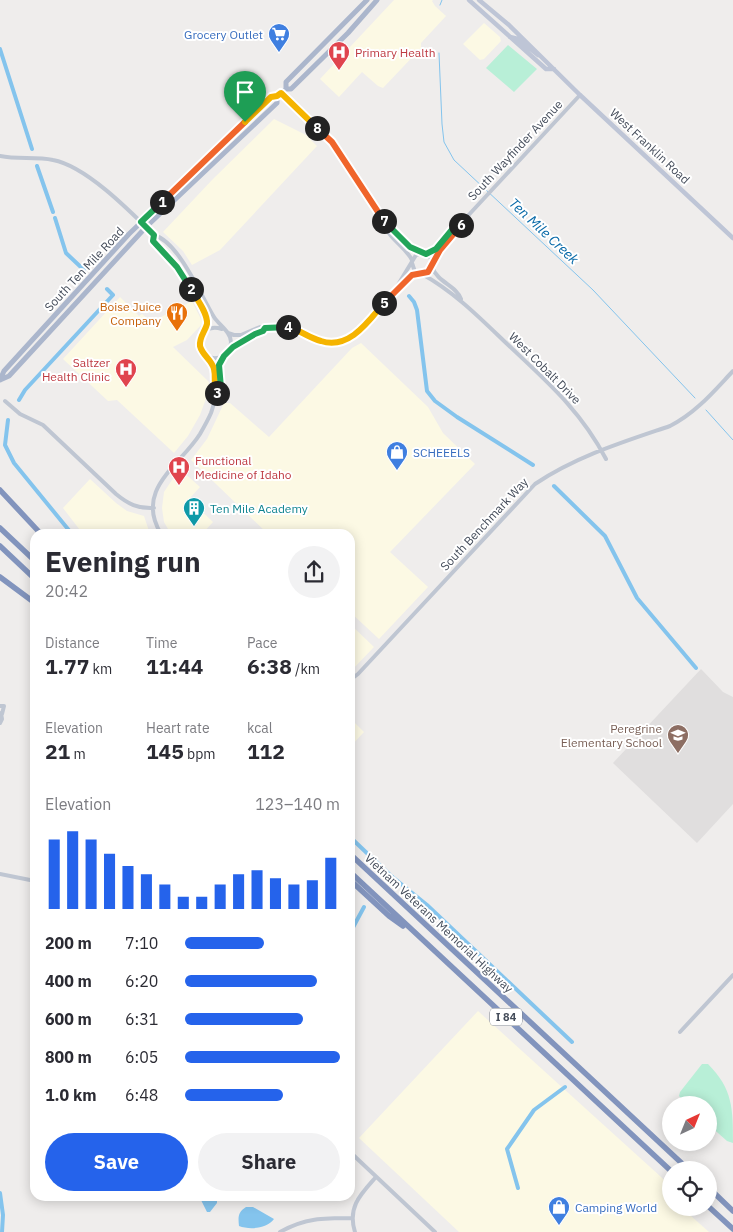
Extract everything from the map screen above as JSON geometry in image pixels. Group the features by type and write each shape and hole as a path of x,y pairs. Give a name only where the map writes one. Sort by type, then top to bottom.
{"highway":[{"path":"0,490 36,529"},
{"path":"0,528 30,556"},
{"path":"0,546 30,573"},
{"path":"0,577 30,599"},
{"name":"Vietnam Veterans Memorial Highway","path":"355,859 679,1161"},
{"name":"Vietnam Veterans Memorial Highway","path":"355,877 662,1164"},
{"path":"355,885 389,916 426,943"},
{"path":"717,1196 733,1211"},
{"path":"717,1214 733,1229"}],"main road":[{"name":"South Ten Mile Road","path":"286,89 286,82 367,0"},
{"name":"South Ten Mile Road","path":"0,380 9,376 143,225 277,103 279,95 286,89 292,89 348,33 377,0"},
{"name":"West Franklin Road","path":"469,0 546,69 554,70"},
{"name":"West Franklin Road","path":"479,0 544,57 554,70 580,95 733,238"},
{"path":"510,37 518,39 532,51 544,57"}],"street":[{"path":"279,95 332,142 385,223 410,247 431,259 432,266 428,272 412,275 397,292 393,293"},
{"name":"South Wayfinder Avenue","path":"432,266 440,250 464,220 580,95"},
{"path":"0,156 54,160 70,166 100,186 178,256 198,286 213,316 226,331 231,343 228,351"},
{"name":"South Wayfinder Avenue","path":"424,254 436,249 460,220 464,220"},
{"path":"385,223 385,228 394,239 408,250 413,269 420,274"},
{"path":"154,235 153,241 177,267 204,312 207,322 200,346 204,354 214,358 224,356"},
{"path":"204,331 213,327 234,335 241,335 260,327 290,327 320,341 340,343 355,334 393,293 416,255 424,254"},
{"name":"West Cobalt Drive","path":"432,266 438,278 453,288 459,294 461,300"},
{"name":"West Cobalt Drive","path":"420,274 461,300 567,401 588,428 606,459"},
{"path":"159,529 155,519 155,496 161,480 199,436 210,414 217,393 221,388 219,365 228,351 265,328"},
{"path":"208,356 214,368 215,389 217,393"},
{"name":"South Benchmark Way","path":"355,676 535,484 568,464 601,449 670,426 681,420 708,398 733,371"},
{"path":"5,401 20,414 43,425 129,504 146,509 154,508"},
{"path":"0,706 4,706 0,723"},
{"path":"0,874 30,879"},
{"path":"680,1032 733,976"},
{"path":"355,1157 435,1232"},
{"path":"355,1232 352,1218 354,1207 361,1194 376,1177"},
{"path":"280,1232 306,1220 352,1218"}],"shaded area":[{"path":"394,0 433,0 435,6 446,16 421,43 421,48 383,88 362,72 339,97 320,79"},
{"path":"484,23 500,37 501,41 484,59 480,60 463,44"},
{"path":"274,119 306,135 317,146 220,250 192,265 183,251 163,232"},
{"path":"120,297 139,316 142,314 154,324 161,317 192,301 203,323 187,340 173,347 209,382 208,393 200,415 188,436 174,453 117,400 108,401 63,359"},
{"path":"361,343 428,407 443,433 475,464 390,552 428,587 379,639 355,617 355,529 263,529 191,460 207,439 224,403 230,403 269,437 352,348"},
{"path":"181,470 200,487 189,499 213,522 207,529 168,529 164,522 162,508 164,492"},
{"path":"90,479 127,511 144,516 148,529 79,529 63,508"},
{"path":"355,629 374,647 355,667"},
{"name":"Peregrine Elementary School","path":"701,669 723,692 733,697 733,804 697,843 613,763"},
{"path":"355,723 364,732 355,742"},
{"path":"478,1011 662,1178 662,1216 691,1216 709,1232 459,1232 359,1138"}],"green space":[{"path":"508,45 537,69 514,92 486,68"},
{"path":"702,1064 708,1064 722,1082 730,1100 733,1120 733,1143 727,1141 718,1133 718,1096 679,1096 680,1092"}],"water":[{"path":"202,1201 217,1201 210,1212 207,1212"},
{"path":"246,1207 253,1207 274,1219 267,1225 258,1228 239,1226 239,1215"}],"waterway":[{"name":"Ten Mile Creek","path":"440,5 442,0"},
{"path":"0,49 32,149"},
{"name":"Ten Mile Creek","path":"439,53 444,142 454,160 593,290 695,398"},
{"path":"37,166 53,212"},
{"path":"55,218 66,253 84,270"},
{"path":"19,400 25,390 113,295 107,289"},
{"path":"409,296 417,310 427,391 435,401 457,417 533,465"},
{"name":"Ten Mile Creek","path":"706,410 733,440"},
{"path":"8,420 5,445 14,463 68,529"},
{"path":"554,486 605,536 637,598 696,668"},
{"path":"355,842 390,875 427,905 572,1042"},
{"path":"355,924 364,907"},
{"path":"518,1188 507,1149 534,1110 565,1087"},
{"path":"0,1193 3,1215 2,1232"}],"place":[{"name":"Grocery Outlet","path":"279,53"},
{"name":"Primary Health","path":"339,71"},
{"name":"Boise Juice Company","path":"177,332"},
{"name":"Saltzer Health Clinic","path":"126,388"},
{"name":"SCHEEELS","path":"397,471"},
{"name":"Functional Medicine of Idaho","path":"179,486"},
{"name":"Ten Mile Academy","path":"194,527"},
{"name":"Peregrine Elementary School","path":"678,754"},
{"name":"Camping World","path":"559,1226"}],"route":[{"path":"281,93 332,142 385,223 410,247 423,253 426,254 436,249 460,220 464,220 440,250 431,269 425,274 418,273 412,275 348,340 340,343 330,343 320,341 290,327 276,326 265,328 263,331 233,347 220,361 221,388 217,393 212,362 204,354 200,346 207,322 204,312 177,267 153,241 154,235 141,222 245,122 271,97 281,93"}]}
